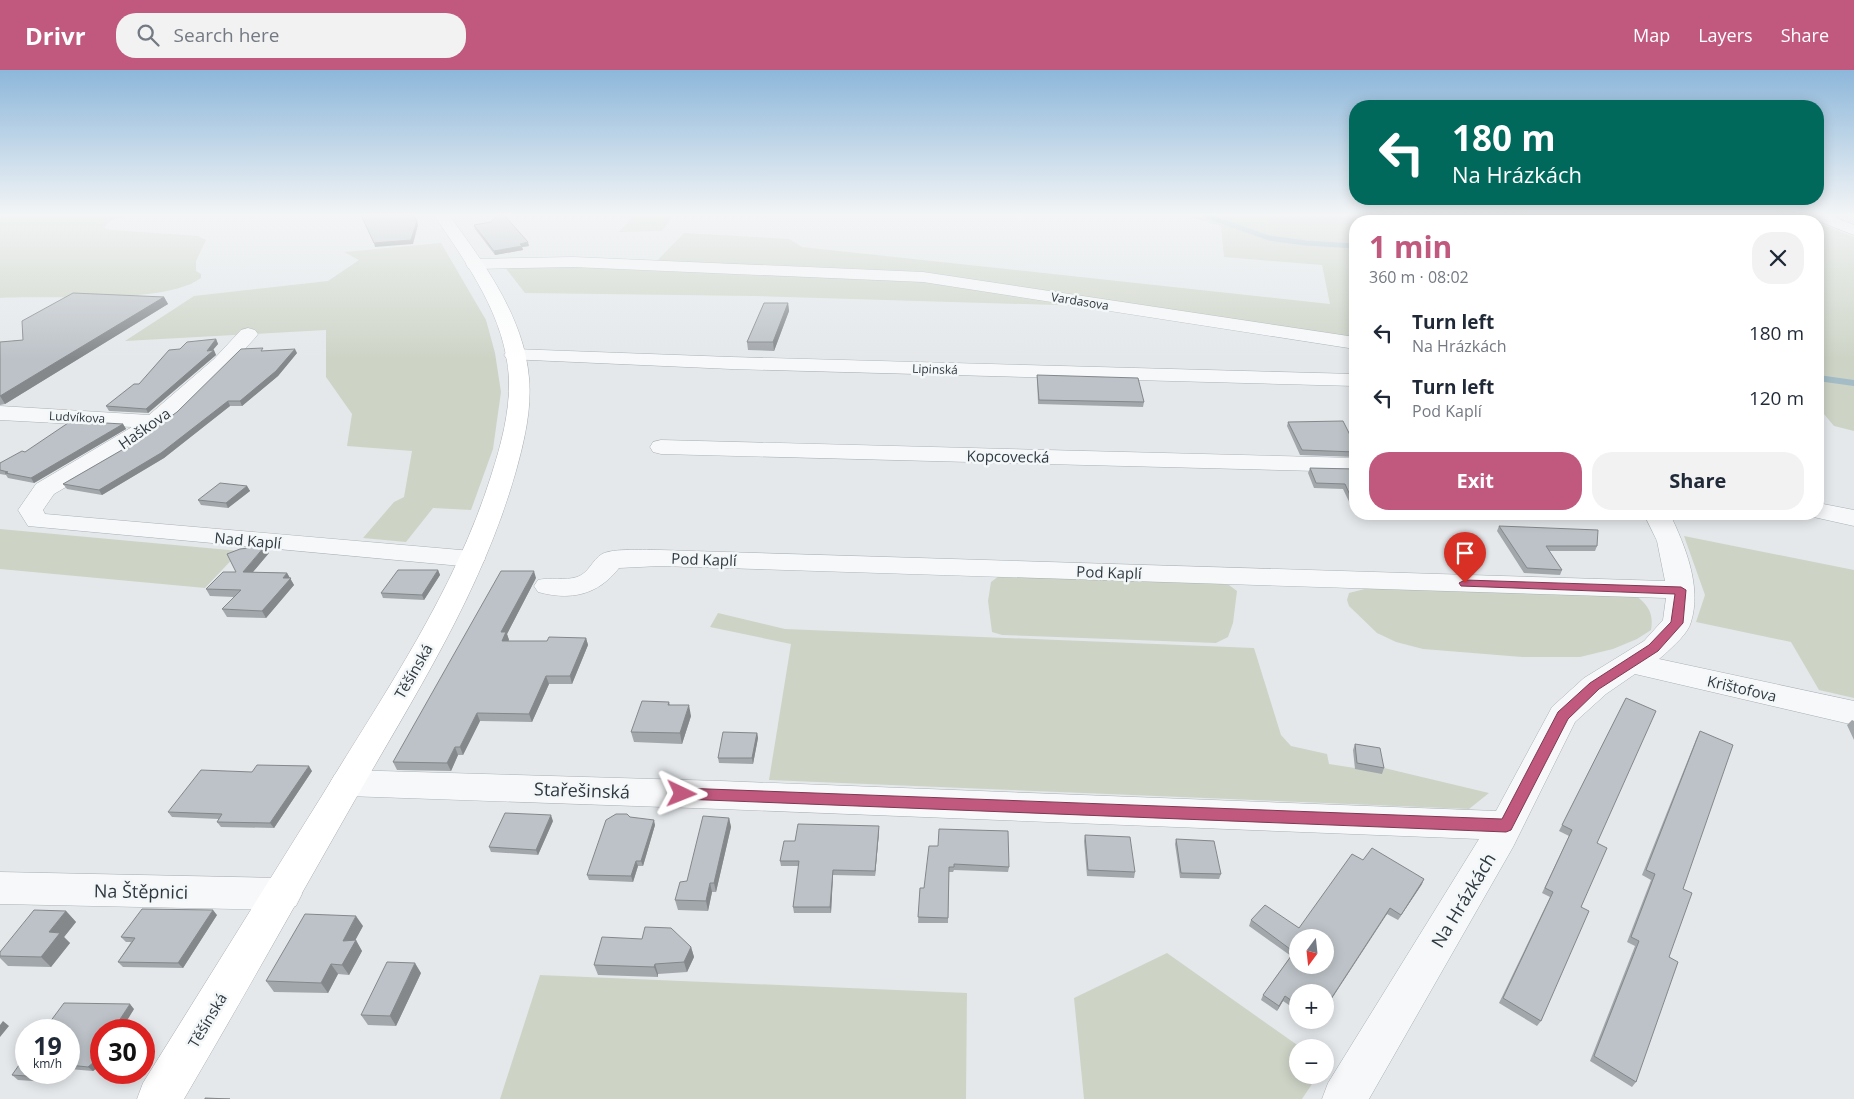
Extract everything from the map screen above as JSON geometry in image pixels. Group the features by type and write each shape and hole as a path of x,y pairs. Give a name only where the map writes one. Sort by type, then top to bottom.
{"main road":[{"name":"Těšínská","path":"159,1099 283,894 430,642 482,537 504,477 516,422 518,372 500,308 474,264"}],"street":[{"name":"Vardasova","path":"474,264 523,263"},
{"name":"Vardasova","path":"597,263 923,277 1349,341"},
{"name":"Haškova","path":"30,510 45,490 128,441 170,410 221,363 248,334"},
{"name":"Lipinská","path":"514,355 731,364 1349,380"},
{"name":"Ludvíkova","path":"0,413 154,422"},
{"name":"Kopcovecká","path":"661,448 1349,466"},
{"name":"Nad Kaplí","path":"30,510 36,521 472,559"},
{"path":"1824,512 1854,518"},
{"name":"Na Hrázkách","path":"1344,1099 1506,826 1563,716 1595,686 1654,648 1677,623 1681,590 1670,541 1660,520"},
{"name":"Pod Kaplí","path":"548,586 574,588 597,578 611,560 660,558 1681,590"},
{"name":"Krištofova","path":"1631,663 1854,713"},
{"name":"Stařešinská","path":"347,783 1506,826"},
{"name":"Na Štěpnici","path":"0,888 283,894"}],"shaded area":[{"path":"0,263 196,263 196,271 201,274 201,278 184,286 161,292 105,297 0,298"},
{"path":"355,263 453,263 486,320 495,353 501,392 493,449 471,510 433,508 406,542 363,538 394,502 404,497 412,451 347,446 352,414 326,377 326,330 125,341 194,296 328,281"},
{"path":"655,263 950,263 1330,304 1322,265 1298,263 1349,263 1349,338 1121,307 755,296 525,293 504,266 651,267"},
{"path":"1824,263 1854,263 1854,431 1834,426 1824,414"},
{"path":"0,529 240,551 205,588 0,569"},
{"path":"1684,536 1854,570 1854,698 1819,690 1791,642 1696,622 1705,595"},
{"path":"999,576 1209,582 1229,585 1237,591 1233,623 1228,637 1216,643 1002,635 992,632 988,601 991,582"},
{"path":"1376,586 1635,595 1649,610 1652,624 1651,630 1637,639 1613,649 1580,657 1522,657 1423,649 1396,642 1377,633 1349,606 1347,600 1349,593"},
{"path":"718,613 785,629 1254,648 1281,735 1291,746 1327,754 1329,764 1381,772 1380,767 1489,793 1469,809 769,780 791,644 710,627"},
{"path":"1167,953 1289,1039 1289,1084 1312,1084 1302,1099 1084,1099 1074,998"},
{"path":"540,975 967,993 966,1099 500,1099"}],"building":[{"path":"73,293 164,297 0,396 0,342 23,340 22,321"},
{"path":"764,303 788,303 773,342 747,342"},
{"path":"216,339 207,351 214,350 146,409 106,406 134,384 139,384 169,350 180,349 187,342"},
{"path":"263,348 261,351 295,349 276,371 240,401 228,401 161,453 99,490 63,484 134,443 177,412 241,349"},
{"path":"1037,375 1138,378 1144,402 1039,400"},
{"path":"71,421 123,424 31,478 5,473 8,472 0,470 0,463 22,451 25,452"},
{"path":"1343,421 1349,433 1349,452 1302,450 1288,422"},
{"path":"1310,468 1349,469 1349,493 1345,484 1316,483"},
{"path":"220,483 247,486 226,503 198,500"},
{"path":"1499,526 1598,530 1597,546 1546,546 1562,570 1527,568"},
{"path":"265,546 243,572 287,573 283,578 291,578 262,611 222,609 241,590 206,589 223,572 236,572 227,554 240,549"},
{"path":"398,570 438,570 422,595 381,593"},
{"path":"501,571 534,571 501,632 506,632 502,641 547,641 549,637 586,638 570,676 546,676 529,714 477,713 460,747 455,747 447,763 393,762"},
{"path":"1626,698 1656,711 1597,843 1607,848 1581,907 1589,911 1541,1021 1503,998 1553,892 1545,888 1572,830 1562,825"},
{"path":"642,701 669,702 668,705 689,705 680,733 631,732"},
{"path":"1700,731 1733,745 1683,889 1692,893 1669,957 1678,962 1636,1082 1594,1056 1639,941 1631,937 1655,874 1646,870"},
{"path":"723,732 757,733 752,758 718,758"},
{"path":"1355,744 1380,748 1384,768 1357,763"},
{"path":"257,765 309,766 270,823 217,822 222,814 168,812 201,770 252,772"},
{"path":"505,813 551,815 536,850 489,847"},
{"path":"616,814 627,814 630,817 654,820 641,861 636,861 631,876 587,875 606,820"},
{"path":"703,816 729,818 714,883 710,883 706,901 675,900 680,882 687,881"},
{"path":"798,824 879,826 875,871 833,870 830,907 793,907 799,861 780,861 784,841 795,841"},
{"path":"939,829 1008,831 1009,867 954,864 954,867 949,867 948,918 918,917 920,888 924,888 929,846 938,846"},
{"path":"1085,835 1130,837 1135,872 1088,870"},
{"path":"1176,839 1214,841 1221,874 1181,873"},
{"path":"1372,848 1424,879 1401,915 1390,908 1334,994 1334,984 1289,984 1289,999 1285,996 1279,1006 1263,995 1289,959 1289,974 1334,974 1334,929 1289,929 1289,948 1251,920 1265,905 1299,928 1352,854 1363,860"},
{"path":"142,909 213,910 178,963 118,962 135,938 121,937"},
{"path":"34,910 66,911 49,932 60,933 41,957 0,956 0,952"},
{"path":"305,914 356,916 343,941 356,940 342,965 331,964 321,983 266,981"},
{"path":"645,927 671,928 691,947 684,962 655,964 654,967 594,965 602,937 642,939"},
{"path":"387,962 415,963 390,1016 361,1015"},
{"path":"64,1003 130,1004 120,1019 90,1019 90,1065 88,1067 80,1066 80,1019 52,1019"}],"waterway":[{"path":"1824,379 1854,383"}],"route":[{"path":"682,794 1506,826 1563,716 1595,686 1654,648 1677,623 1681,590 1465,583"}]}
